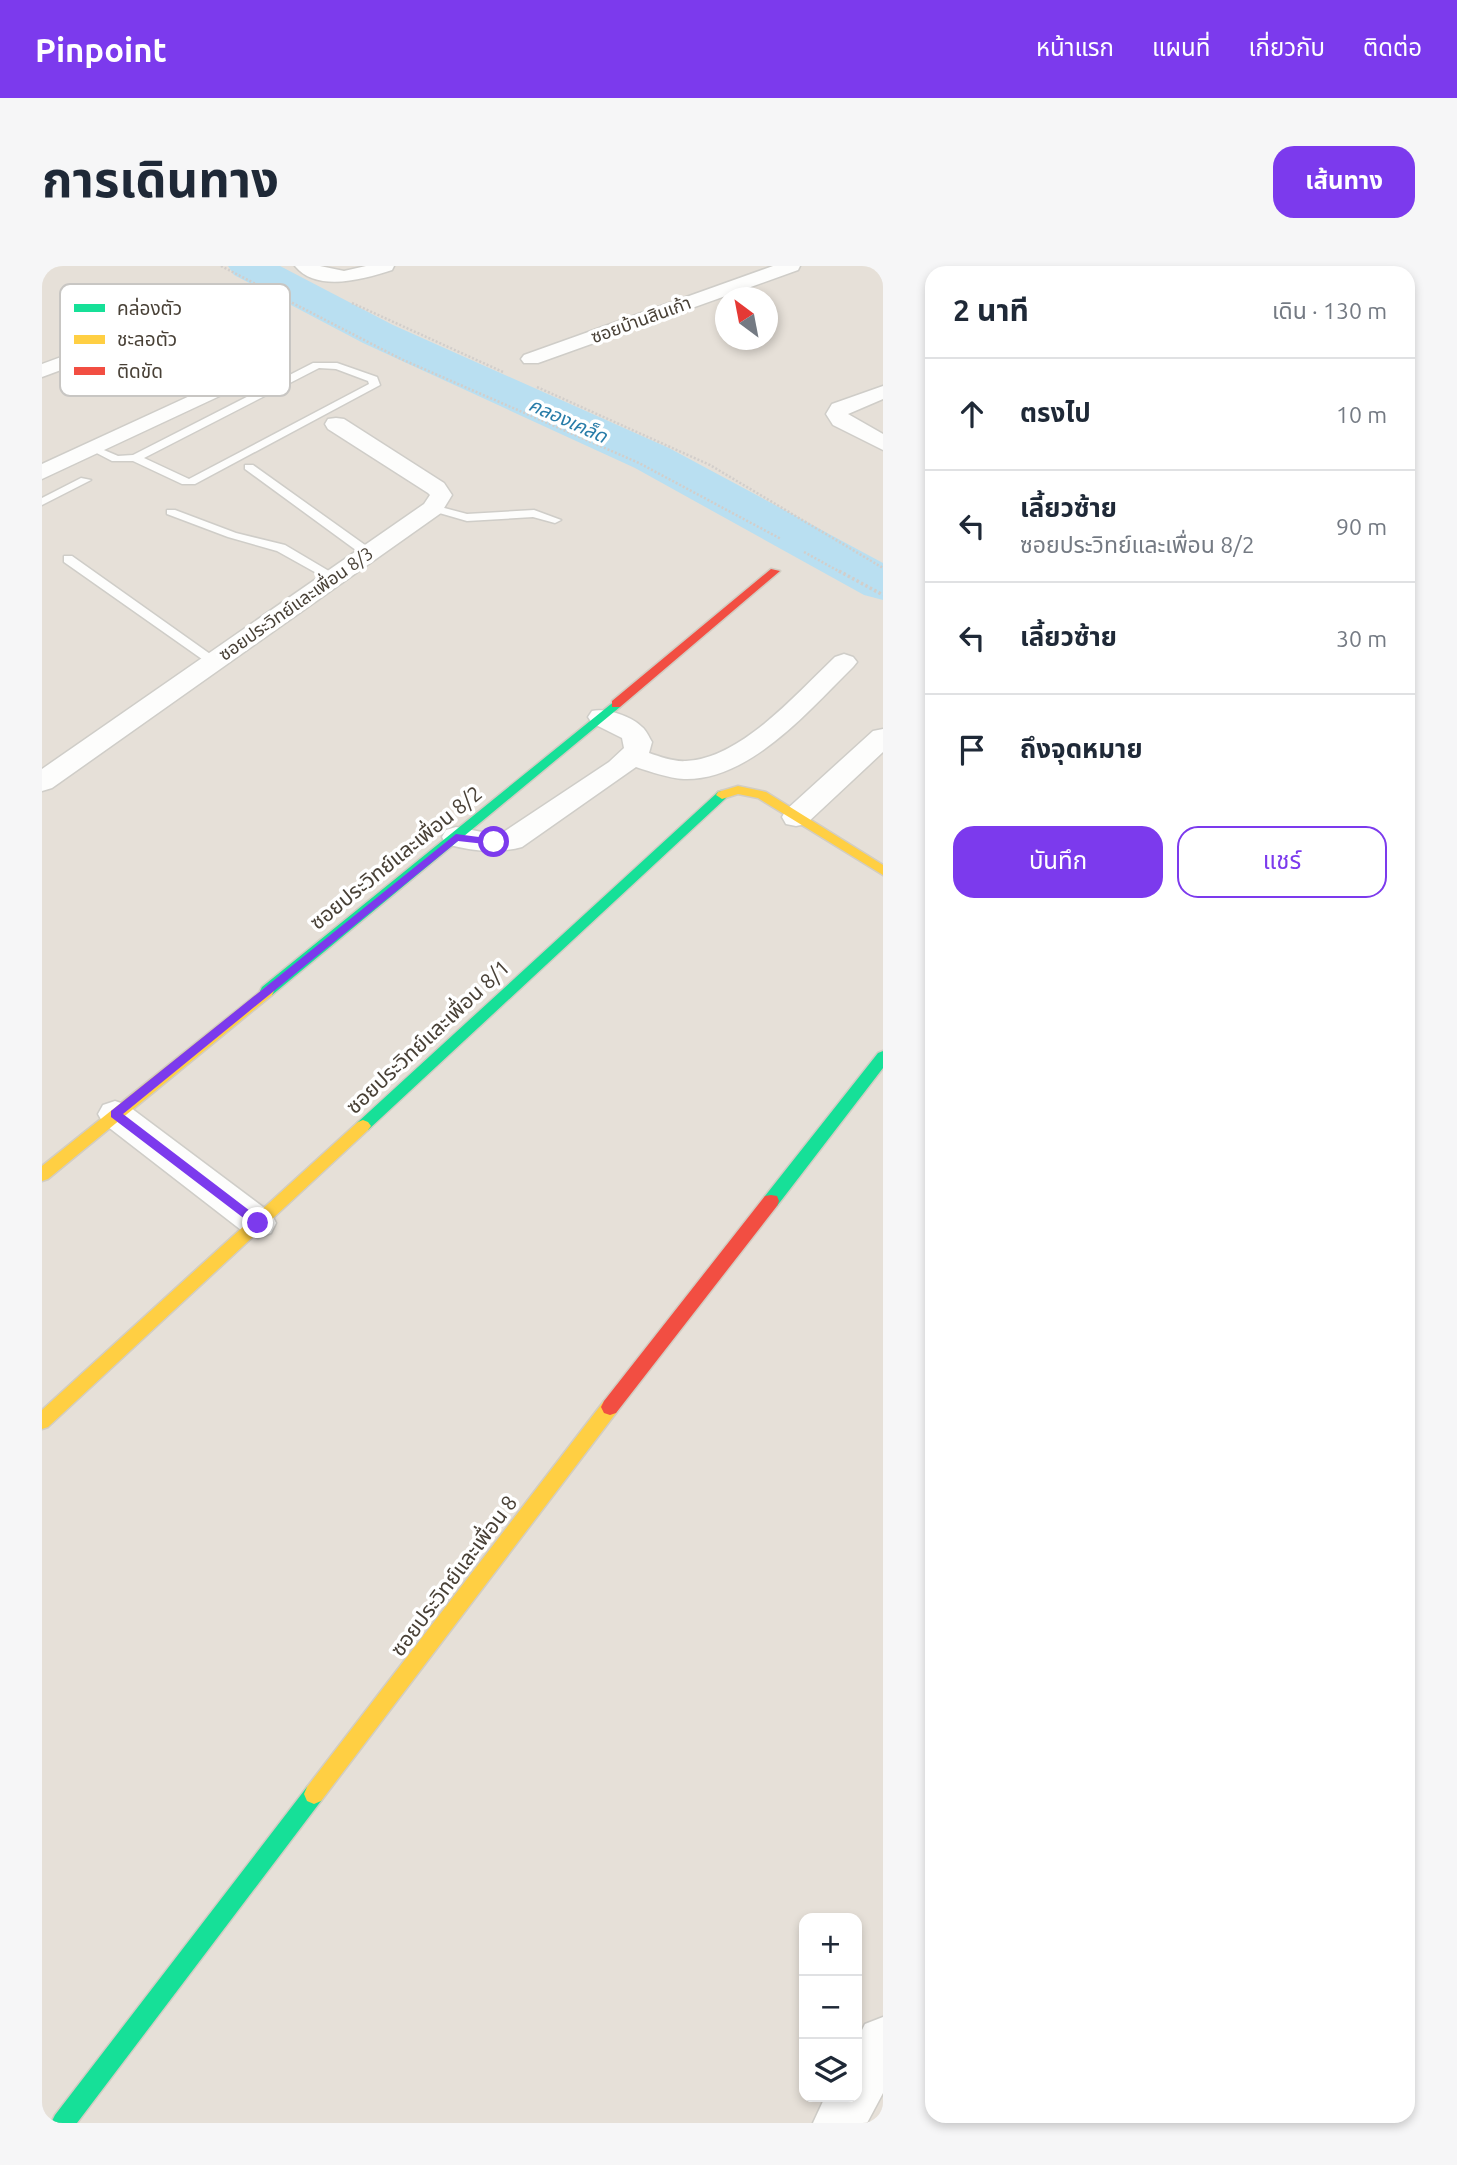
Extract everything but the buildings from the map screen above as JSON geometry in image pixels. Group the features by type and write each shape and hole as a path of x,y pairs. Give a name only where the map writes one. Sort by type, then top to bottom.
{"street":[{"path":"304,266 330,277 341,278 385,266"},
{"name":"ซอยบ้านสินเก้า","path":"531,359 791,266"},
{"path":"42,371 60,364"},
{"path":"883,392 840,409 836,414 841,420 883,443"},
{"path":"42,472 202,396"},
{"path":"336,424 436,488 441,495 433,508"},
{"name":"ซอยประวิทย์และเพื่อน 8/3","path":"42,782 433,508"},
{"name":"ซอยประวิทย์และเพื่อน 8/2","path":"42,1175 456,837 775,571"},
{"path":"631,758 687,770 719,763 753,745 844,662"},
{"path":"456,837 482,842 512,840 631,758 637,751 638,741 632,732 601,716"},
{"path":"796,817 883,737"},
{"name":"ซอยประวิทย์และเพื่อน 8/1","path":"42,1421 711,802 738,790 762,795 883,871"},
{"name":"ซอยประวิทย์และเพื่อน 8","path":"63,2123 591,1431 883,1057"},
{"path":"115,1114 258,1223"},
{"path":"862,2081 883,2042"},
{"path":"839,2123 850,2102"}],"lane":[{"path":"135,458 186,482 198,480 375,385 373,379 337,366 317,365 290,379"},
{"path":"92,447 116,459 135,458 256,396"},
{"path":"248,467 368,553"},
{"path":"42,502 85,480"},
{"path":"433,508 467,518 534,513 555,520"},
{"path":"171,512 232,535 281,548 333,578"},
{"path":"68,559 214,661"}],"path":[{"path":"221,266 256,284"},
{"path":"290,302 401,359 639,463 791,545"},
{"path":"351,303 513,377"},
{"path":"536,387 710,465 883,568"},
{"path":"803,551 883,595"}],"shaded area":[{"path":"42,266 883,266 883,2123 42,2123"}],"waterway":[{"name":"คลองเคล็ด","path":"249,266 283,284"},
{"name":"คลองเคล็ด","path":"290,288 378,334 652,458 883,584"}],"traffic: fast":[{"path":"267,991 616,704"},
{"path":"363,1126 722,795"},
{"path":"771,1201 883,1057"},
{"path":"63,2123 314,1794"}],"traffic: slow":[{"path":"722,795 738,790 762,795 883,871"},
{"path":"42,1175 267,991"},
{"path":"42,1421 363,1126"},
{"path":"314,1794 610,1407"}],"traffic: jam":[{"path":"616,704 775,571"},
{"path":"610,1407 771,1201"}],"route":[{"path":"258,1223 115,1114 456,837 494,842"}]}
